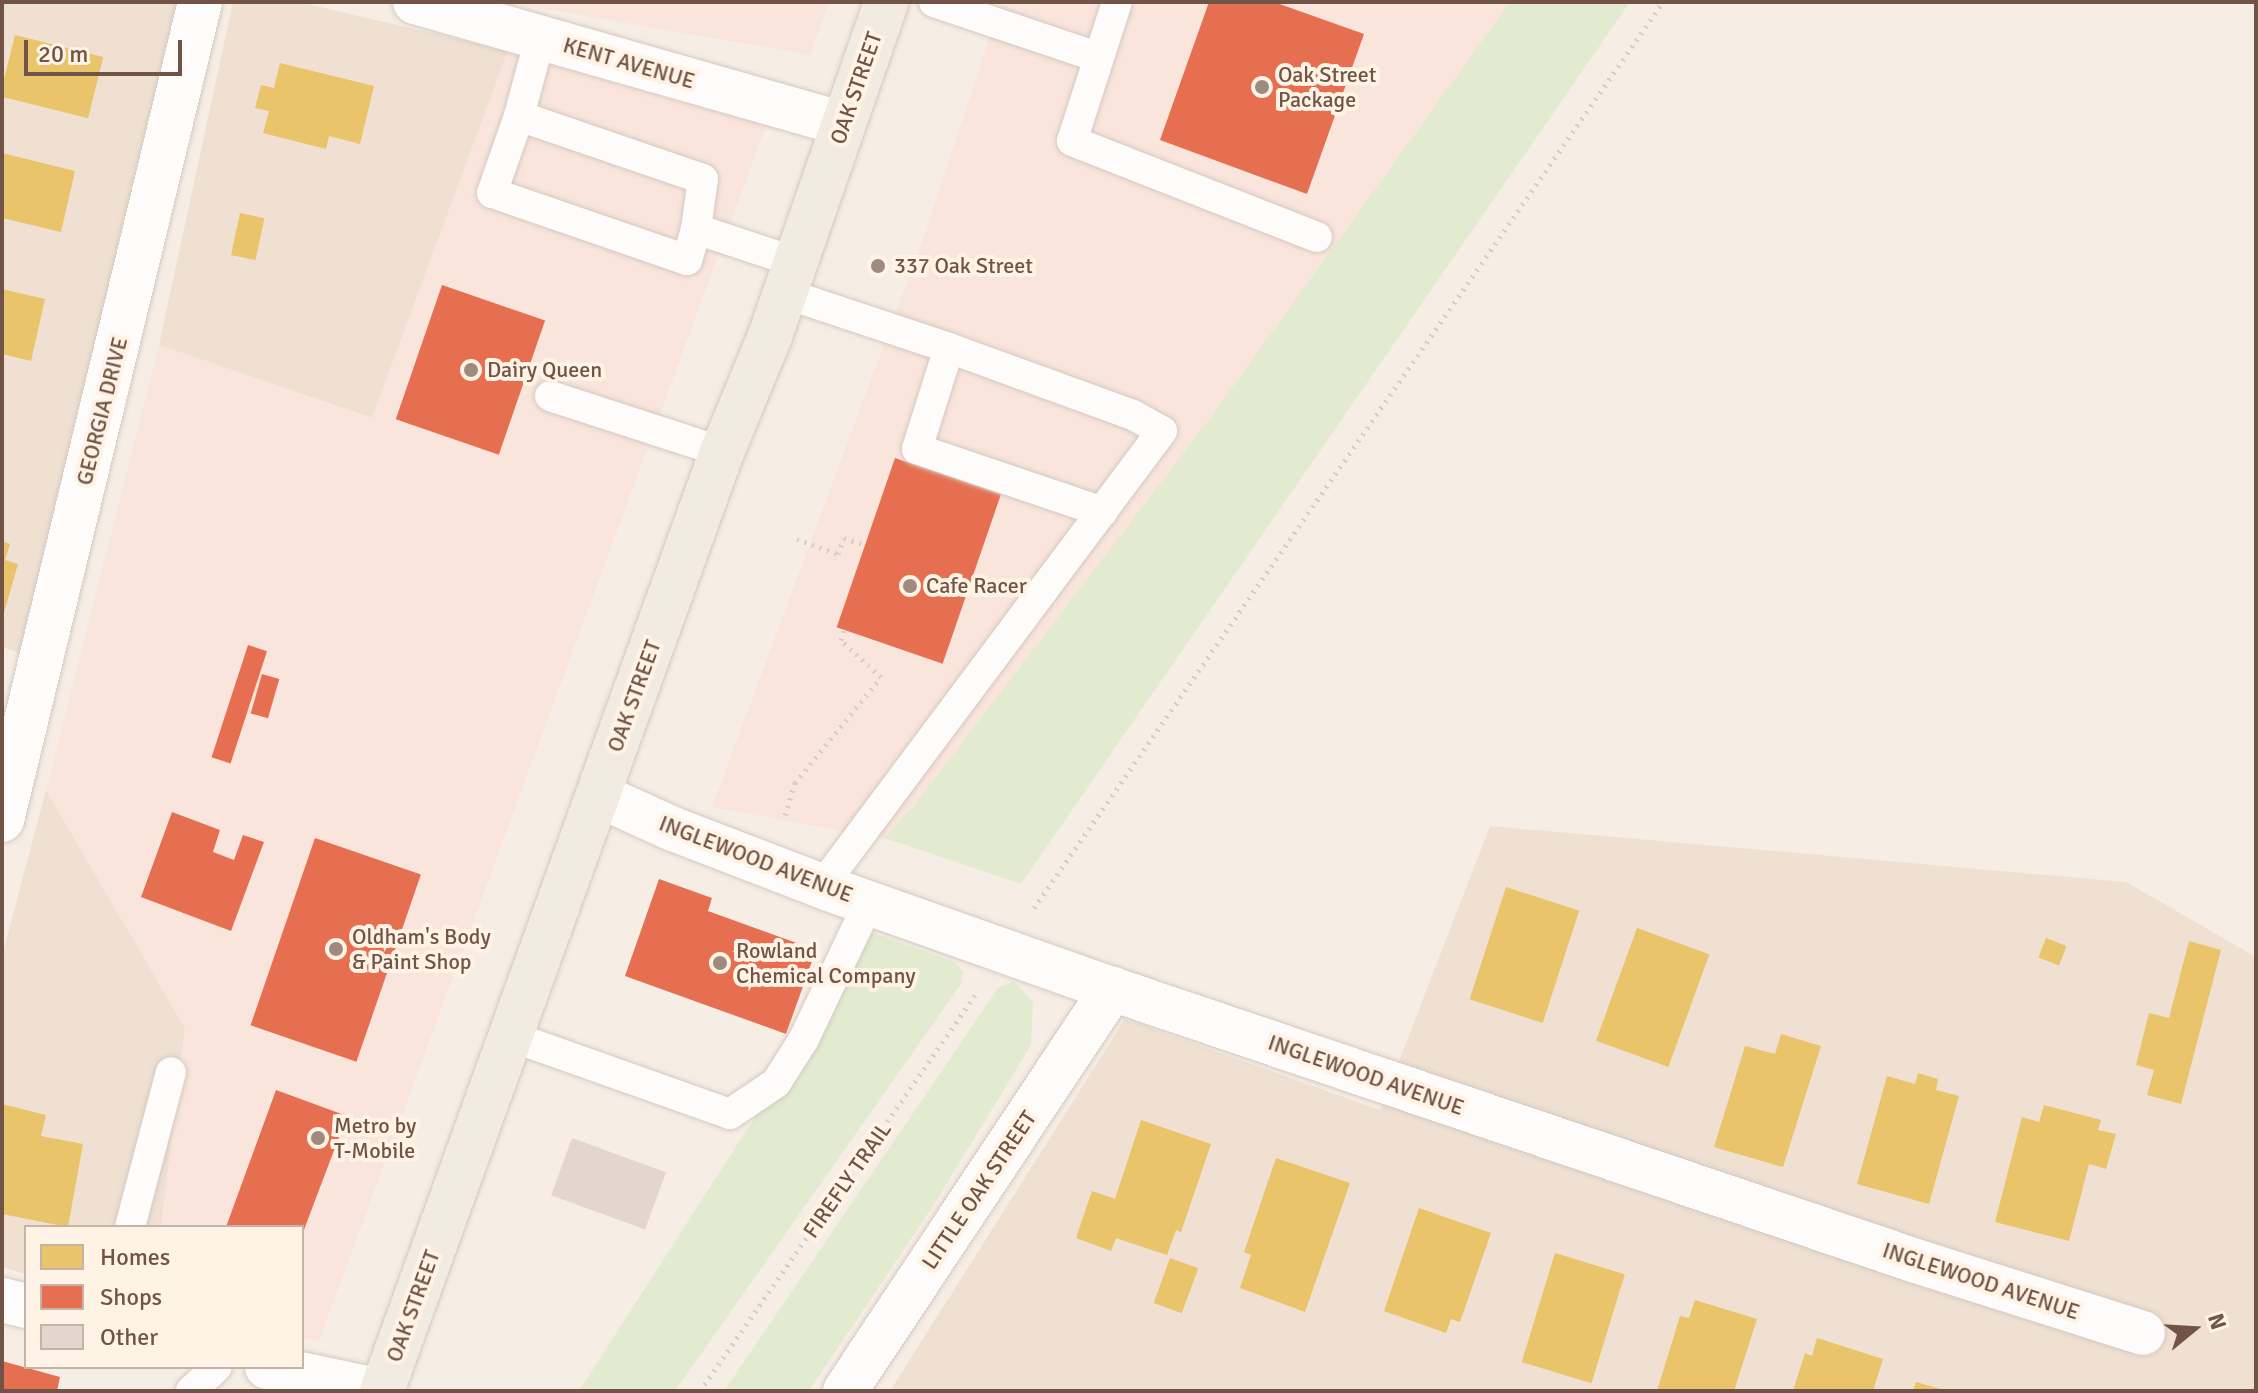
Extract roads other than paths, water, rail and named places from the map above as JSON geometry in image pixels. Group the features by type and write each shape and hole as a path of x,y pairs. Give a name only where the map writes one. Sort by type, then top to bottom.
{"main road":[{"name":"OAK STREET","path":"382,1391 722,452 789,278 886,2"}],"street":[{"name":"GEORGIA DRIVE","path":"2,820 18,682 200,2"},
{"name":"KENT AVENUE","path":"415,2 843,124"},
{"name":"INGLEWOOD AVENUE","path":"598,795 673,829 822,886 1112,989 1916,1261 2143,1333"},
{"name":"LITTLE OAK STREET","path":"845,1391 1112,989"},
{"path":"2,1300 24,1306"},
{"path":"277,1369 382,1391"}],"lane":[{"path":"934,2 1097,57"},
{"path":"1117,2 1072,141 1317,237"},
{"path":"519,116 703,179 696,229 687,260 492,193 519,116 540,38"},
{"path":"696,229 789,278 949,348 1133,415 1162,431 822,886"},
{"path":"949,348 917,449 1103,512"},
{"path":"550,396 722,452"},
{"path":"510,1036 730,1114 776,1083 804,1039 869,902"},
{"path":"131,1225 171,1072"},
{"path":"191,1391 215,1369"}],"place":[{"name":"Oak Street Package","path":"1262,87"},
{"name":"337 Oak Street","path":"878,266"},
{"name":"Dairy Queen","path":"471,370"},
{"name":"Cafe Racer","path":"910,586"},
{"name":"Oldham's Body & Paint Shop","path":"336,949"},
{"name":"Rowland Chemical Company","path":"720,963"},
{"name":"Metro by T-Mobile","path":"318,1138"}]}
